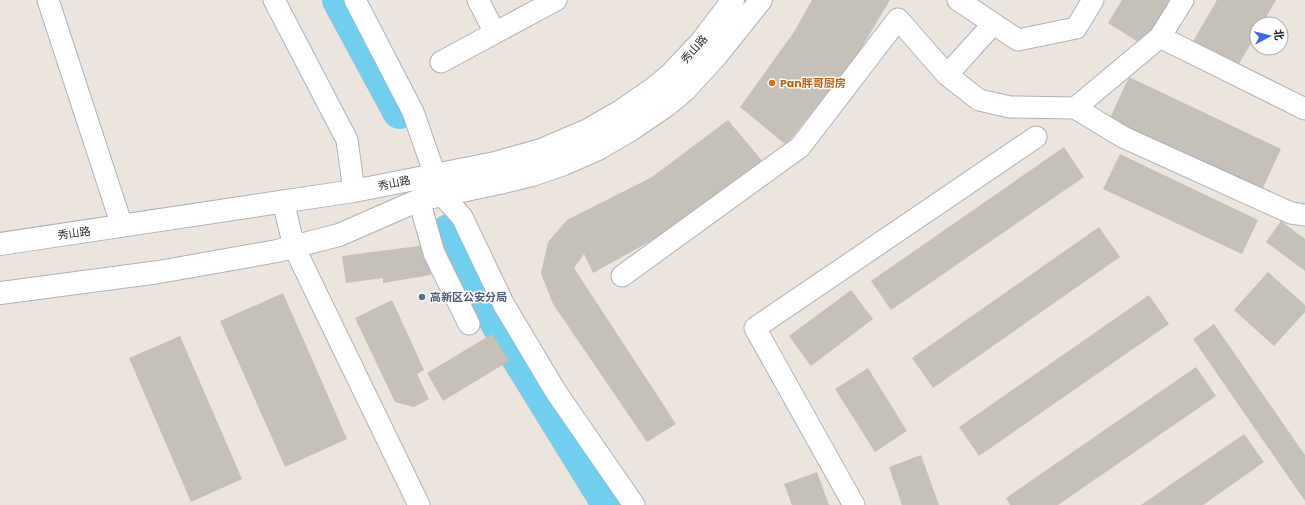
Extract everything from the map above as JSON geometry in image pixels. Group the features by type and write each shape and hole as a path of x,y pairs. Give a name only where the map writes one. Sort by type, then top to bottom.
{"street":[{"path":"48,0 122,226"},
{"path":"274,0 347,140 354,191"},
{"path":"355,0 413,112 436,174 442,195 462,217 504,305 556,392 634,505"},
{"path":"478,0 495,33"},
{"path":"441,62 556,0"},
{"name":"秀山路","path":"0,244 354,191 495,163 541,150 572,138 604,121 638,100 671,74 701,42 733,0"},
{"name":"秀山路","path":"0,293 159,272 277,251 339,235 419,200 500,183 548,170 581,157 650,118 685,90 717,55 761,0"},
{"path":"958,0 1018,40 1076,28 1093,0"},
{"path":"1075,108 1160,37 1183,0"},
{"path":"622,276 800,148 898,19 947,75 979,100 1010,107 1075,108 1123,137 1291,213 1305,215"},
{"path":"947,75 994,24"},
{"path":"1160,37 1305,109"},
{"path":"854,505 755,328 1036,137"},
{"path":"419,200 434,253 469,324"},
{"path":"283,202 294,247 419,505"}],"building":[{"path":"812,0 890,0 856,57 786,145 740,107 794,32"},
{"path":"1122,0 1170,0 1143,45 1108,23"},
{"path":"1217,0 1276,0 1267,16 1249,16 1249,47 1235,71 1191,45"},
{"path":"1129,77 1281,149 1261,192 1109,120"},
{"path":"728,120 764,163 685,222 593,273 584,254 574,268 676,424 647,442 553,304 541,273 548,242 567,220 652,177"},
{"path":"1064,147 1084,177 891,310 871,281"},
{"path":"1120,154 1258,220 1242,254 1103,189"},
{"path":"1281,221 1305,239 1305,271 1266,242"},
{"path":"1099,227 1120,257 933,388 912,358"},
{"path":"426,245 431,275 383,283 383,278 346,283 342,256"},
{"path":"1268,272 1305,305 1305,312 1274,346 1234,310"},
{"path":"851,290 873,319 811,366 789,336"},
{"path":"283,293 347,439 285,467 220,321"},
{"path":"1149,295 1169,324 979,456 959,427"},
{"path":"392,300 424,370 417,374 429,399 414,407 395,402 355,318"},
{"path":"1214,324 1305,455 1305,501 1193,339"},
{"path":"492,334 509,361 443,401 427,373"},
{"path":"180,336 242,479 191,502 129,358"},
{"path":"1196,367 1216,396 1058,505 1010,505 1006,498"},
{"path":"868,368 907,431 875,452 835,389"},
{"path":"1244,434 1264,462 1203,505 1141,505"},
{"path":"921,455 939,505 902,505 889,467"},
{"path":"817,472 829,505 792,505 784,484"}],"waterway":[{"path":"340,0 400,111"},
{"path":"449,232 502,330 610,505"}],"place":[{"name":"Pan胖哥厨房","path":"772,83"},
{"name":"高新区公安分局","path":"422,297"}]}
